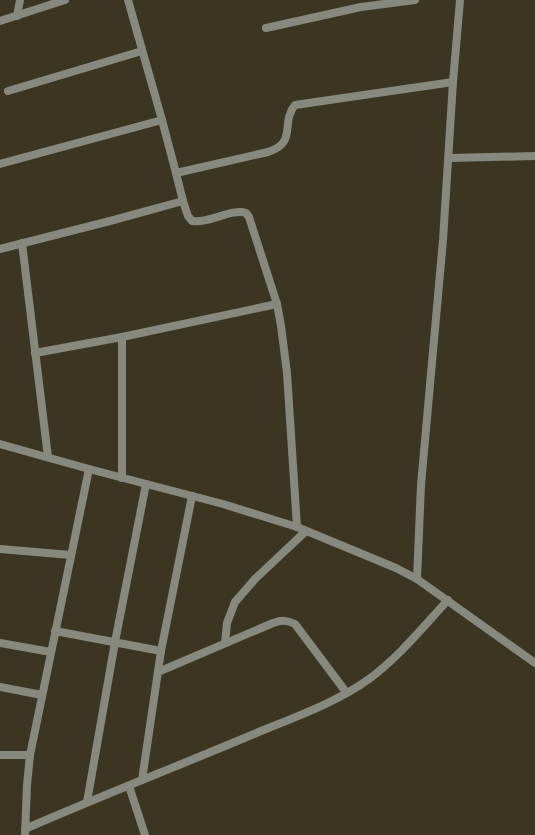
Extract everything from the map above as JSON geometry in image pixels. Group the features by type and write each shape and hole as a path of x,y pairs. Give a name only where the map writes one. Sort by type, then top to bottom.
{"street":[{"path":"17,16 20,0"},
{"path":"0,21 64,0"},
{"path":"128,0 162,120 182,201 190,219 196,222 239,212 246,213 249,217 277,304 287,373 297,527"},
{"path":"266,28 361,7 415,0"},
{"path":"417,579 421,484 443,240 460,0"},
{"path":"8,91 142,51"},
{"path":"176,173 268,152 282,146 285,140 291,110 295,105 453,82"},
{"path":"0,164 162,120"},
{"path":"449,158 535,156"},
{"path":"0,248 182,201"},
{"path":"22,243 48,457"},
{"path":"35,353 122,337 277,304"},
{"path":"122,337 122,478"},
{"path":"0,444 192,496 297,527 396,568 417,579 535,663"},
{"path":"89,469 30,755 25,832 87,802 129,786 286,720 321,705 346,692 368,679 386,665 448,600"},
{"path":"87,802 115,642 146,484"},
{"path":"142,780 161,651 192,496"},
{"path":"225,643 227,623 235,602 256,578 306,531"},
{"path":"0,549 71,555"},
{"path":"158,672 273,622 281,620 289,621 295,624 346,692"},
{"path":"55,631 161,651"},
{"path":"0,643 51,652"},
{"path":"0,687 42,695"},
{"path":"0,755 30,755"},
{"path":"129,786 145,835"}]}
